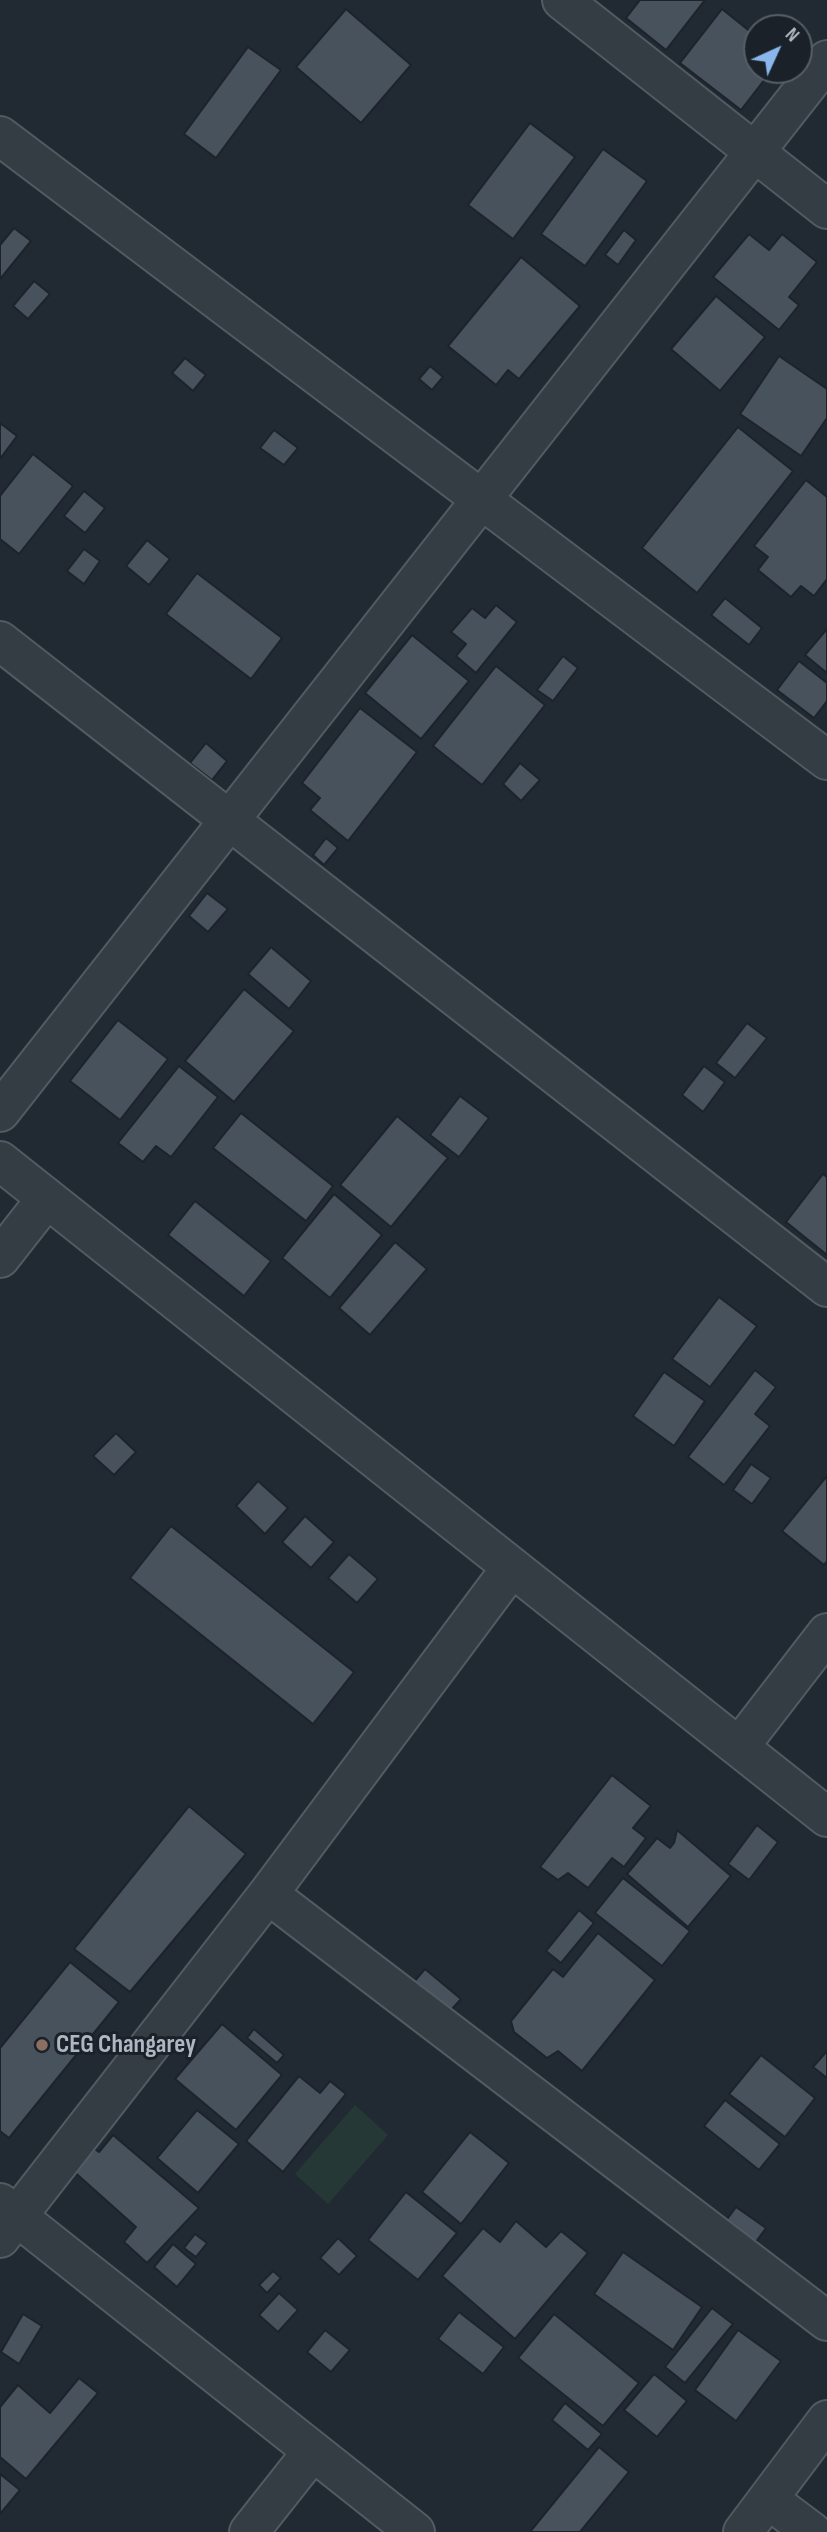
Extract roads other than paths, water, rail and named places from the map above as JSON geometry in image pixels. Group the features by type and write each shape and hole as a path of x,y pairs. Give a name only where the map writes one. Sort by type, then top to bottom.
{"street":[{"path":"562,0 827,209"},
{"path":"0,1112 827,60"},
{"path":"0,136 827,760"},
{"path":"0,642 827,1287"},
{"path":"0,1161 827,1817"},
{"path":"0,1258 47,1198"},
{"path":"415,2532 313,2451 6,2219 268,1894 512,1567"},
{"path":"738,1747 827,1633"},
{"path":"268,1894 827,2320"},
{"path":"743,2532 827,2420"},
{"path":"249,2532 313,2451"},
{"path":"768,2499 812,2532"}],"place":[{"name":"CEG Changarey","path":"42,2045"}]}
